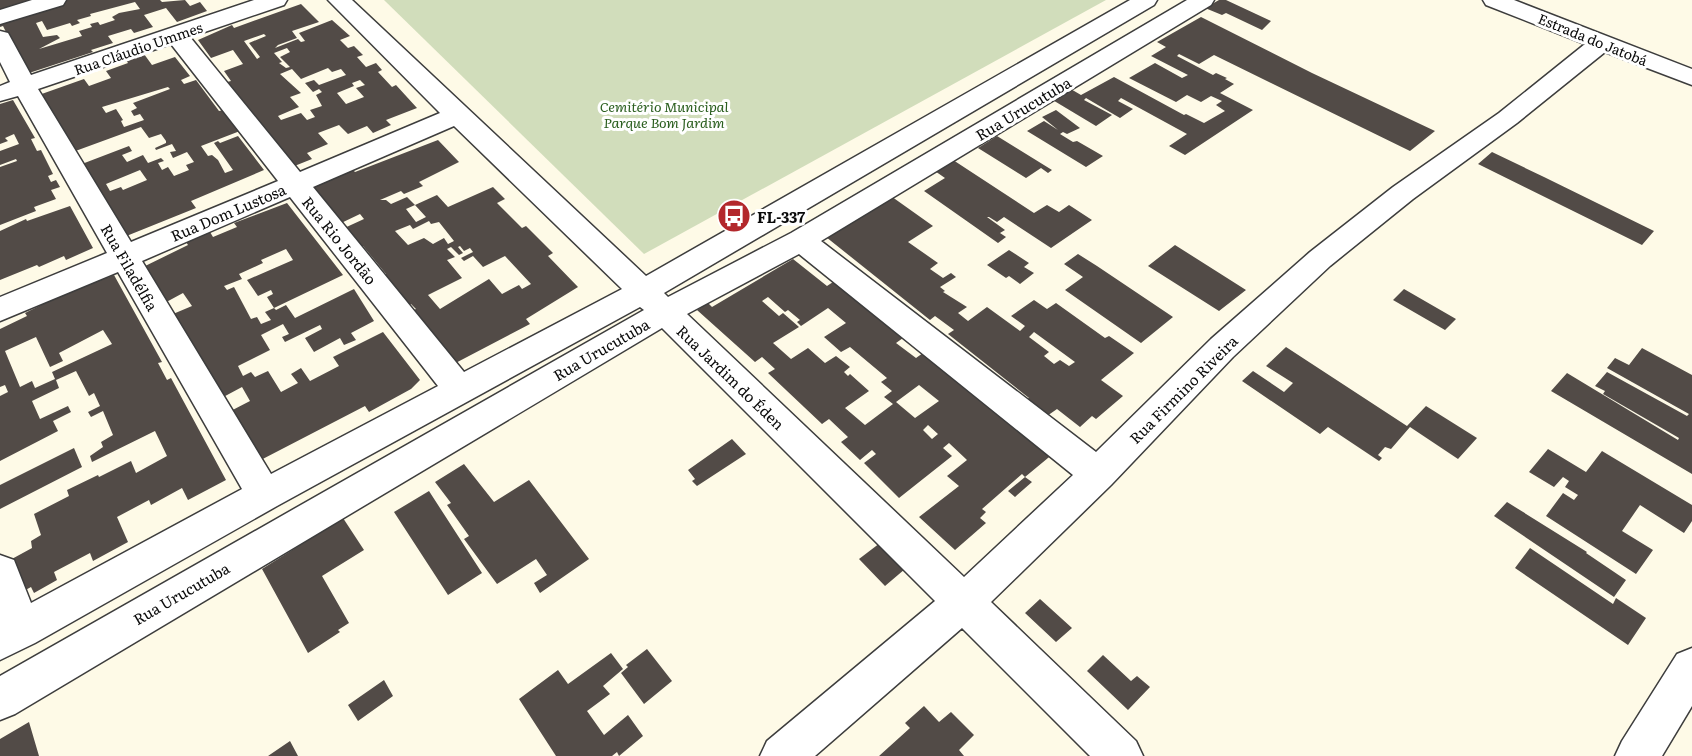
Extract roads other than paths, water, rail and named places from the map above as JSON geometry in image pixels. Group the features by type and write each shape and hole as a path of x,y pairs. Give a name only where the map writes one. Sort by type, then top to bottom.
{"street":[{"path":"0,17 55,0"},
{"name":"Rua Cláudio Ummes","path":"12,90 276,0"},
{"name":"Rua Jardim do Éden","path":"339,0 1121,756"},
{"name":"Rua Urucutuba","path":"0,699 1146,0"},
{"name":"Rua Urucutuba","path":"10,635 459,389 653,302 801,240 1203,0"},
{"name":"Estrada do Jatobá","path":"1494,0 1692,78"},
{"name":"Rua Rio Jordão","path":"176,35 459,389"},
{"name":"Rua Filadélfia","path":"0,38 12,90 124,257 264,495"},
{"name":"Rua Firmino Riveira","path":"782,756 963,603 1098,474 1222,348 1320,259 1403,193 1508,118 1601,43"},
{"name":"Rua Dom Lustosa","path":"0,310 457,115"},
{"path":"801,240 1098,474"},
{"path":"0,572 10,635"},
{"path":"1637,756 1692,668"}],"place":[{"name":"FL-337","path":"734,216"}],"park label":[{"name":"Cemitério Municipal Parque Bom Jardim","path":"664,114"}]}
